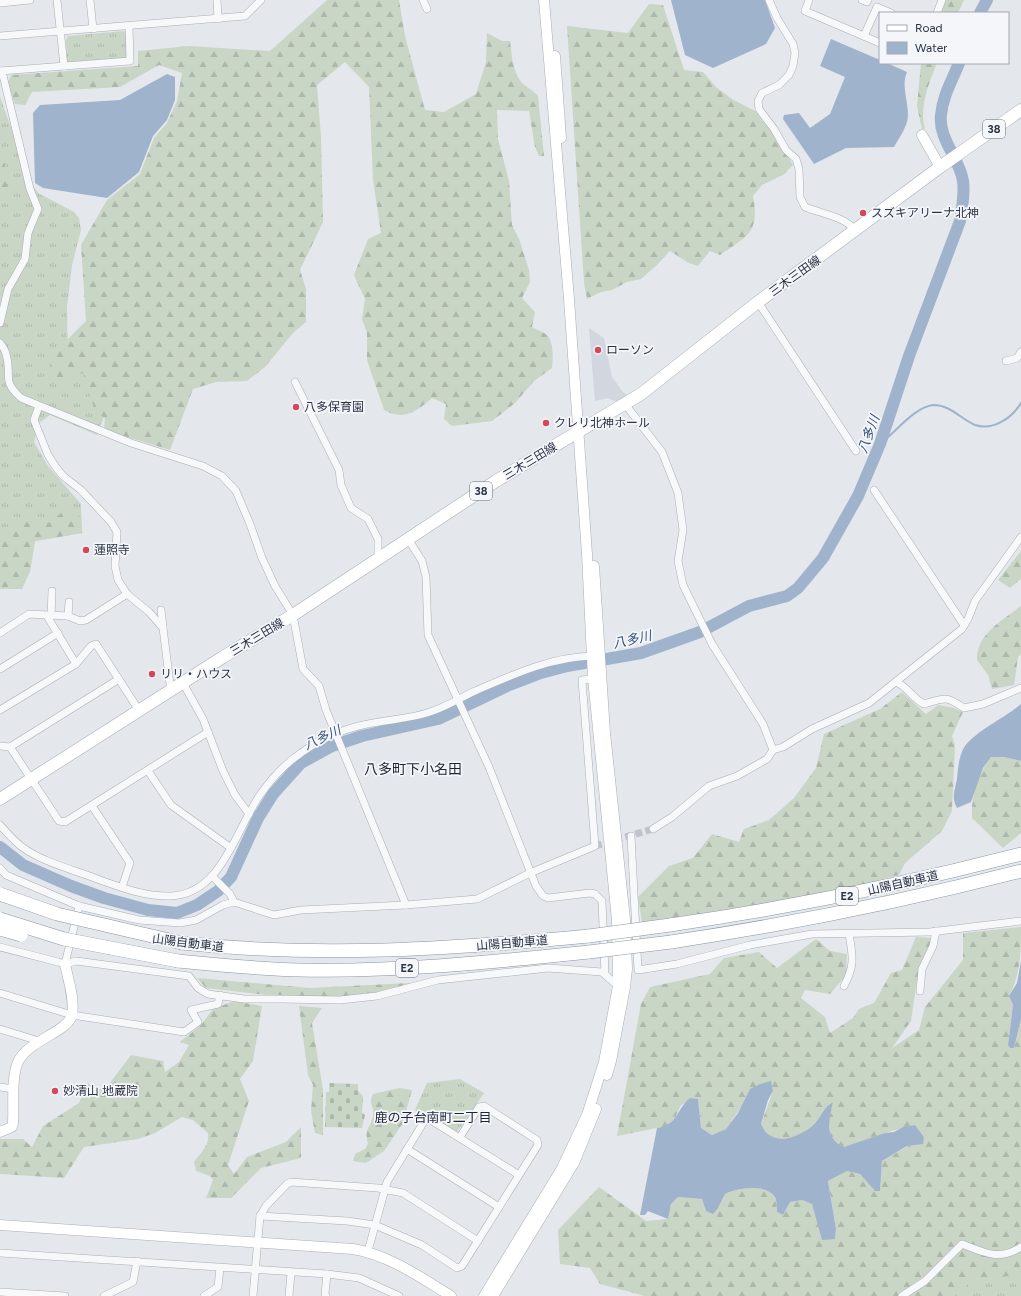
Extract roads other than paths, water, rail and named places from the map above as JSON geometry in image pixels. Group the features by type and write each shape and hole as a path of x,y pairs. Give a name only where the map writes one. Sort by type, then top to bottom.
{"highway":[{"name":"山陽自動車道","path":"0,900 56,918 96,928 182,943 223,948 300,951 394,951 452,948 589,936 740,915 840,897 1021,854"},
{"name":"山陽自動車道","path":"0,919 64,939 178,961 299,970 395,968 494,962 672,942 844,913 1021,871"},
{"path":"0,894 57,914 182,943"},
{"name":"E2","path":"0,929 98,952 178,961"}],"main road":[{"name":"三木三田線","path":"0,800 140,712 183,683 293,615 496,481 625,404 664,378 758,302 1021,110"}],"street":[{"path":"0,3 30,0"},
{"path":"57,0 64,66"},
{"path":"90,0 93,29"},
{"path":"217,0 218,18"},
{"path":"423,0 428,9"},
{"path":"544,0 580,431"},
{"path":"484,1296 562,1168 587,1115 604,1062 618,986 617,920 587,554 574,279 551,0"},
{"path":"769,0 777,18 793,44 795,52 793,66 789,75 779,85 762,92 758,101 759,109 774,129 786,150 796,159 799,169 800,197 804,207 839,219 851,225 856,231"},
{"path":"809,0 805,11 879,43"},
{"path":"862,0 867,2 868,0"},
{"path":"936,12 942,0"},
{"path":"0,36 245,16 257,2"},
{"path":"864,36 877,7 889,12"},
{"path":"0,323 8,289 25,259 28,233 38,214 38,209 30,190 1,71 130,62 129,26"},
{"path":"922,134 944,165"},
{"path":"758,302 856,451"},
{"path":"0,343 6,353 8,367 6,381 8,386 21,398 131,443 203,466 222,476 236,491 262,558 275,586 293,615 303,669 319,686 326,710 337,733 406,905"},
{"path":"1006,361 1017,358 1021,352"},
{"path":"295,382 339,470 341,485 352,508 368,520 378,539 378,559"},
{"path":"625,404 662,452 672,477 682,515 683,530 678,561 683,585 712,644 763,724 773,750"},
{"path":"40,406 34,420 48,455 63,476 81,490 111,522 118,532 116,566 118,580 127,594 149,612 163,628"},
{"path":"874,490 964,625"},
{"path":"653,828 672,817 708,786 737,776 767,759 773,750 783,747 812,728 869,703 896,682 952,637 964,625 975,601 1021,536"},
{"path":"408,539 422,561 426,577 428,635 489,767 536,886 543,896 554,898 590,893 595,894 602,901 604,974"},
{"path":"52,591 49,616 76,664"},
{"path":"0,633 29,614 68,616 80,621 86,620 127,594"},
{"path":"68,616 69,602"},
{"path":"161,610 171,692"},
{"path":"0,669 58,633"},
{"path":"0,710 76,664 91,646 96,644 140,712"},
{"path":"0,825 23,848 39,857 144,894 173,896 190,891 204,883 225,862 248,814 267,786 288,763 311,746 337,733 378,722 414,717 458,700 528,669 569,658 596,655"},
{"path":"0,868 6,875 79,906 139,920 180,923 196,920 223,905 234,902 274,914 301,910 406,905 477,899 530,872 595,846 582,680 598,678"},
{"path":"493,1296 574,1163 594,1118 612,1061 625,987 627,969 625,919 598,678"},
{"path":"0,746 10,747 119,679"},
{"path":"896,682 908,689 917,701 924,704 945,698 951,699 964,708 983,704 1021,688"},
{"path":"183,683 208,732 224,771 236,795 248,814"},
{"path":"10,747 59,821 65,822 148,772 208,732"},
{"path":"148,772 171,805 231,848"},
{"path":"92,806 130,863 122,887"},
{"path":"631,836 638,970 677,964 750,945 812,934 936,931 1021,921"},
{"path":"212,876 230,894 234,902"},
{"path":"0,1132 12,1127 13,1123 14,1089 17,1062 23,1054 39,1041 68,1024 72,1015 72,1003 65,964 79,906"},
{"path":"920,991 922,969 933,946 936,931"},
{"path":"844,986 852,972 852,954 849,934"},
{"path":"0,946 65,964 76,961 189,976 198,988 208,994 244,999 340,1000 377,996 438,980 548,968 602,972 618,986"},
{"path":"0,993 72,1015 184,1032 198,1022 191,1010 218,1004 220,995"},
{"path":"0,1029 39,1041"},
{"path":"0,1086 14,1089"},
{"path":"260,1216 347,1221 375,1225 422,1246 457,1268 462,1266 538,1145 537,1140 484,1106 479,1107 460,1137"},
{"path":"368,1251 390,1176 426,1120 429,1119 460,1137 519,1175"},
{"path":"408,1149 499,1207"},
{"path":"253,1296 260,1216 266,1206 291,1182 385,1189 403,1193 478,1241"},
{"path":"0,1225 368,1251 391,1260 451,1296"},
{"path":"902,1296 925,1281 962,1244 990,1254 1002,1256 1021,1247"},
{"path":"0,1253 327,1274 359,1278 399,1296"},
{"path":"104,1296 133,1282 137,1261"},
{"path":"208,1295 218,1287 220,1268"},
{"path":"290,1296 291,1272"},
{"path":"326,1296 327,1274"},
{"path":"0,1292 65,1296"}],"water":[{"path":"671,0 765,0 775,28 766,44 713,68 685,55"},
{"path":"831,39 879,60 879,64 889,64 907,72 905,77 905,87 908,119 903,132 894,147 846,148 814,164 783,119 784,115 799,113 810,128 830,114 845,77 820,66"},
{"path":"167,74 175,77 175,100 167,120 153,136 139,172 107,198 43,188 35,183 33,113 40,105 120,100"},
{"path":"1021,704 1021,761 1004,757 991,757 983,768 971,802 957,808 954,801 954,794 958,766 963,749 976,735"},
{"path":"1021,961 1021,1019 1014,1048 1010,1048 1008,1045 1013,1005 1009,996 1017,983"},
{"path":"771,1081 773,1091 768,1100 761,1124 765,1131 773,1137 784,1139 796,1136 814,1124 826,1108 833,1102 829,1122 831,1134 833,1139 838,1144 844,1147 885,1133 894,1132 903,1127 915,1125 924,1137 923,1144 907,1146 882,1161 880,1191 875,1191 860,1174 847,1171 828,1181 836,1229 835,1239 822,1240 812,1204 802,1200 790,1202 783,1215 777,1212 777,1202 775,1197 765,1190 758,1188 736,1190 725,1194 718,1208 713,1214 706,1211 702,1199 678,1197 671,1204 668,1219 648,1211 645,1215 640,1215 657,1128 664,1126 673,1120 690,1098 698,1099 701,1128 712,1135 726,1129 738,1113 750,1089"}],"waterway":[{"name":"八多川","path":"981,12 987,0"},
{"name":"八多川","path":"0,847 23,865 71,886 104,898 148,910 177,913 197,905 218,891 231,877 258,818 273,794 301,763 332,746 362,736 438,719 507,686 541,673 567,666 641,653 700,632 749,606 787,596 798,588 823,558 858,496 880,444 909,356 960,221 964,186 961,173 946,141 941,124 944,101 959,64"},
{"path":"880,444 913,415 927,407 934,405 945,407 975,425 989,426 995,425 1013,414 1021,403"}],"tunnel":[{"path":"595,846 653,829"}],"place":[{"name":"スズキアリーナ北神","path":"863,213"},
{"name":"ローソン","path":"598,350"},
{"name":"八多保育園","path":"296,407"},
{"name":"クレリ北神ホール","path":"546,423"},
{"name":"蓮照寺","path":"86,550"},
{"name":"リリ・ハウス","path":"152,674"},
{"name":"妙清山 地蔵院","path":"55,1091"}],"district":[{"name":"八多町下小名田","path":"413,769"},
{"name":"鹿の子台南町二丁目","path":"433,1117"}]}
